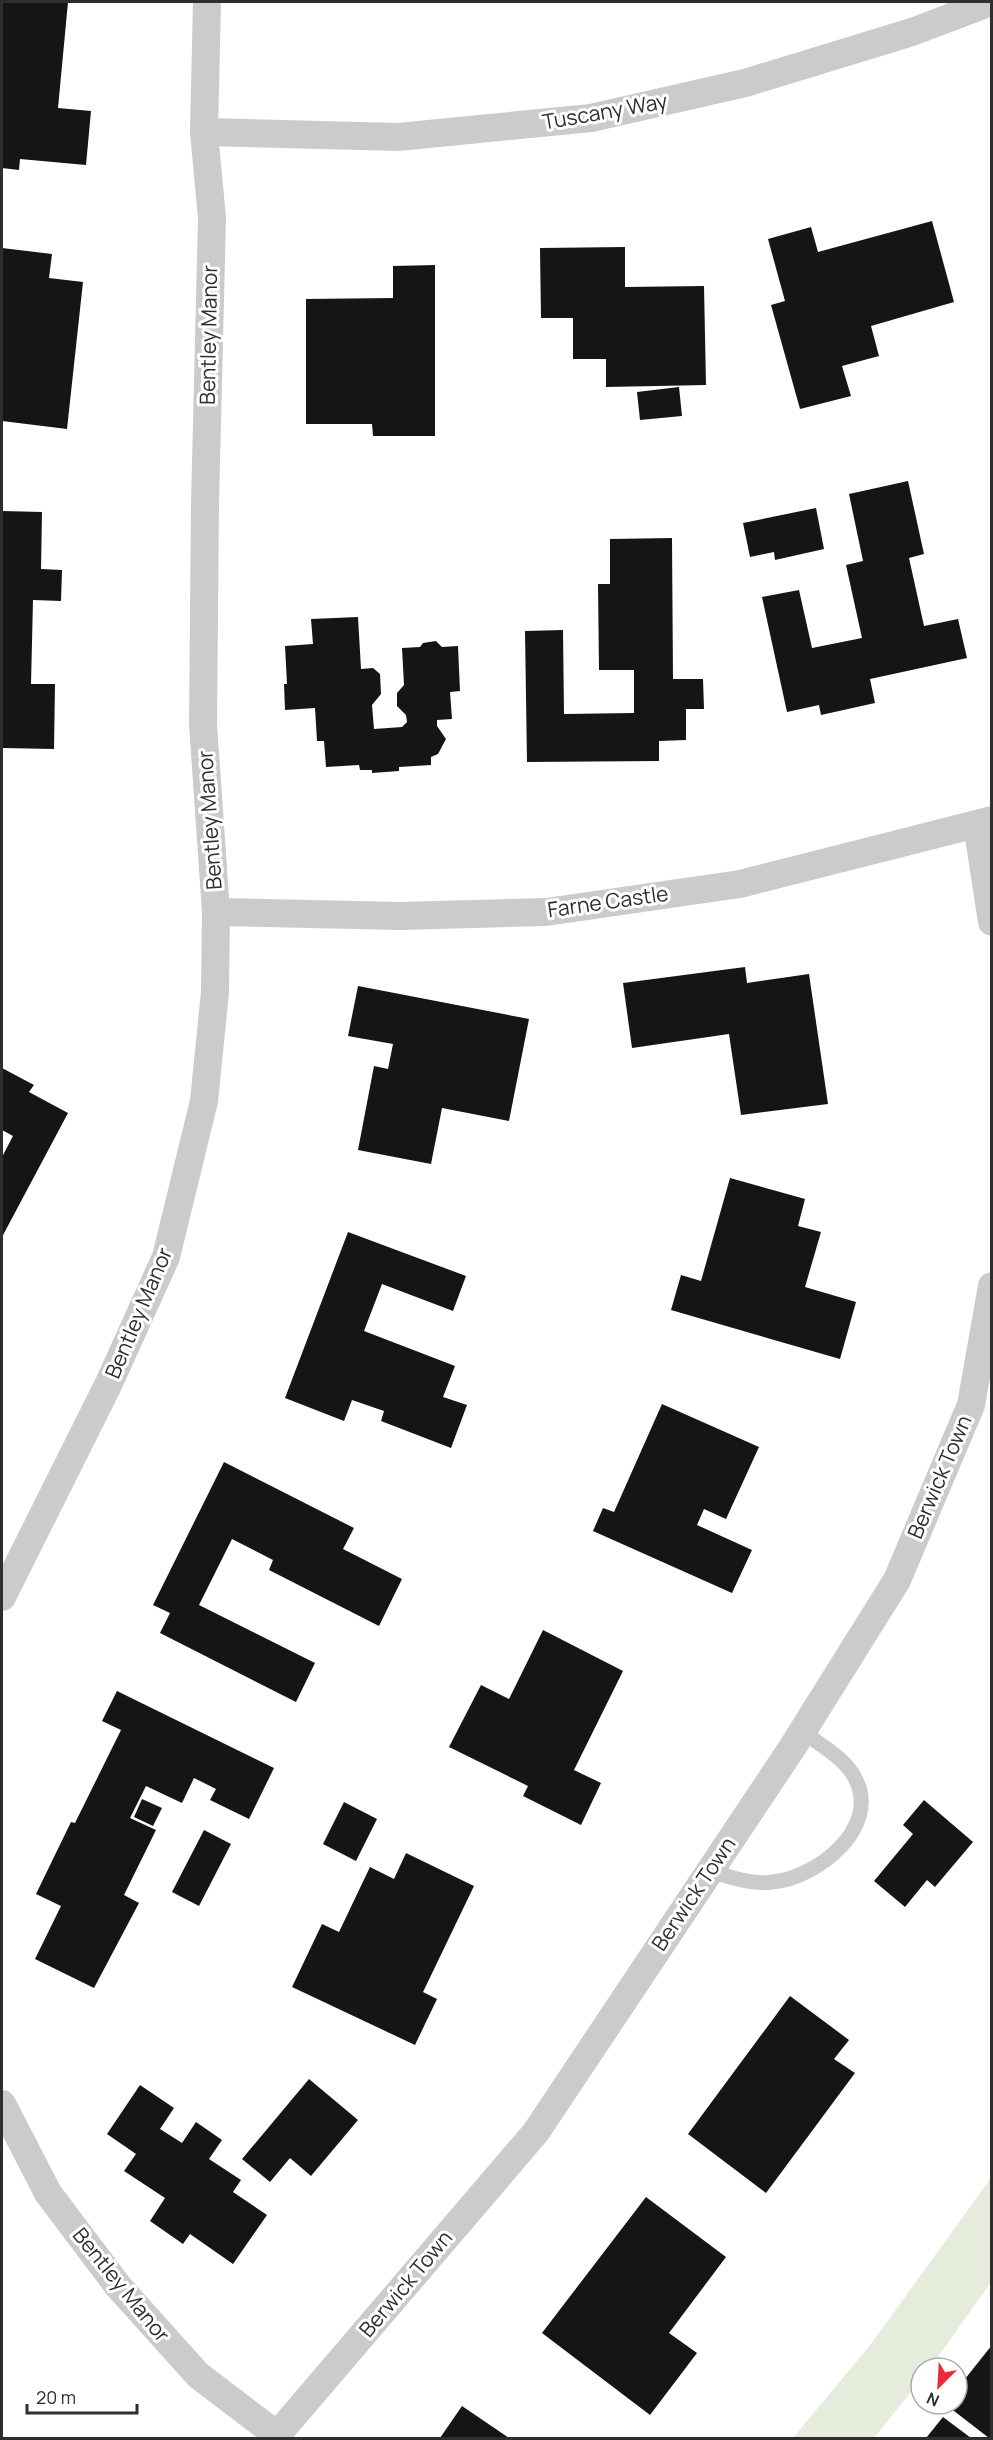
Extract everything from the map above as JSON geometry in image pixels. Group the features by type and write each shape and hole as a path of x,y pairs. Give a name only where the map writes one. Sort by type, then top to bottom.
{"street":[{"name":"Bentley Manor","path":"2,1597 109,1383 166,1257 204,1101 215,992 216,912 203,724 205,504 212,218 204,132 207,2"},
{"name":"Tuscany Way","path":"204,132 398,137 591,118 744,83 912,32 991,2"},
{"name":"Farne Castle","path":"216,912 400,916 546,912 740,884 984,822"},
{"path":"984,822 992,922"},
{"name":"Berwick Town","path":"277,2435 536,2132 802,1731 902,1569 971,1405 992,1286"},
{"name":"Bentley Manor","path":"2,2104 48,2193 118,2286 198,2375 277,2435"}],"lane":[{"path":"710,1871 771,1883 792,1879 808,1873 826,1861 858,1821 861,1806 860,1789 856,1778 842,1762 802,1731"}],"green space":[{"path":"991,2178 991,2282 939,2356 909,2356 909,2394 874,2438 793,2438 871,2344"}],"building":[{"path":"2,2 68,2 58,108 91,111 86,165 20,159 19,170 2,168"},
{"path":"932,221 954,302 871,326 879,356 842,366 851,396 800,409 771,305 785,301 768,239 811,227 818,252"},
{"path":"625,247 625,287 704,286 706,385 606,387 606,359 573,359 573,318 541,318 540,248"},
{"path":"2,248 52,254 49,278 83,282 67,429 2,421"},
{"path":"435,265 435,436 373,436 372,424 306,424 306,299 393,298 393,266"},
{"path":"679,387 682,416 640,420 637,392"},
{"path":"908,481 924,554 909,558 924,626 958,619 967,658 870,679 875,703 821,715 819,705 787,712 762,597 799,590 812,648 862,638 846,565 863,561 849,494"},
{"path":"816,508 824,549 775,560 774,552 750,557 743,523"},
{"path":"2,511 42,512 41,569 62,570 61,601 33,600 31,684 55,684 54,749 2,748"},
{"path":"672,538 673,679 703,679 704,709 686,709 686,740 659,741 659,761 527,762 525,631 563,630 564,714 634,713 634,670 599,670 598,584 610,584 610,539"},
{"path":"358,617 361,669 373,668 380,674 381,694 372,705 374,729 402,727 407,722 406,715 397,706 397,693 404,685 402,648 420,647 423,643 436,641 442,647 458,646 460,691 450,692 452,719 437,720 437,726 446,739 438,754 431,757 431,765 399,767 399,771 372,773 372,770 360,770 359,765 326,767 324,741 317,741 315,708 285,710 284,684 287,684 285,646 313,644 311,619"},
{"path":"745,967 747,983 809,974 828,1104 741,1115 729,1034 632,1048 623,983"},
{"path":"358,986 529,1019 509,1121 442,1108 431,1164 358,1150 374,1066 388,1069 393,1044 348,1036"},
{"path":"2,1068 34,1085 29,1092 68,1113 2,1237 2,1157 13,1136 2,1130"},
{"path":"730,1178 805,1199 798,1226 821,1232 805,1287 856,1302 840,1359 671,1310 681,1275 701,1281"},
{"path":"348,1232 466,1276 453,1311 382,1284 364,1331 455,1366 443,1397 467,1405 451,1448 381,1421 384,1411 352,1400 344,1421 285,1398"},
{"path":"662,1404 759,1447 726,1519 704,1509 697,1525 752,1550 732,1593 593,1531 603,1508 614,1512"},
{"path":"224,1462 354,1528 343,1549 402,1579 379,1626 269,1570 273,1560 232,1539 199,1605 315,1663 296,1702 160,1633 170,1613 153,1605"},
{"path":"543,1630 623,1671 574,1770 601,1783 581,1825 523,1796 528,1786 449,1747 481,1685 509,1699"},
{"path":"117,1691 274,1768 249,1819 210,1800 216,1789 194,1778 182,1803 146,1786 130,1818 156,1830 124,1895 139,1903 94,1988 35,1959 61,1906 36,1894 71,1822 75,1823 121,1730 102,1721"},
{"path":"142,1799 162,1808 153,1826 134,1817"},
{"path":"924,1800 973,1842 935,1887 927,1880 905,1907 874,1881 913,1834 903,1825"},
{"path":"344,1802 377,1819 356,1861 323,1844"},
{"path":"204,1830 231,1844 199,1906 172,1892"},
{"path":"406,1853 474,1886 423,1992 437,1999 415,2045 292,1987 322,1924 339,1932 370,1867 394,1879"},
{"path":"790,1996 849,2040 834,2059 855,2073 766,2193 688,2134"},
{"path":"309,2079 358,2120 311,2176 290,2158 270,2182 242,2159"},
{"path":"140,2085 174,2108 160,2129 182,2143 196,2122 222,2140 209,2159 241,2180 233,2192 267,2215 233,2264 190,2234 183,2244 150,2221 165,2198 124,2171 136,2154 107,2134"},
{"path":"646,2197 726,2257 669,2333 697,2353 650,2415 542,2333"},
{"path":"992,2345 992,2438 961,2416 969,2416 969,2374"},
{"path":"462,2406 509,2438 440,2438"},
{"path":"943,2417 971,2438 926,2438"}]}
